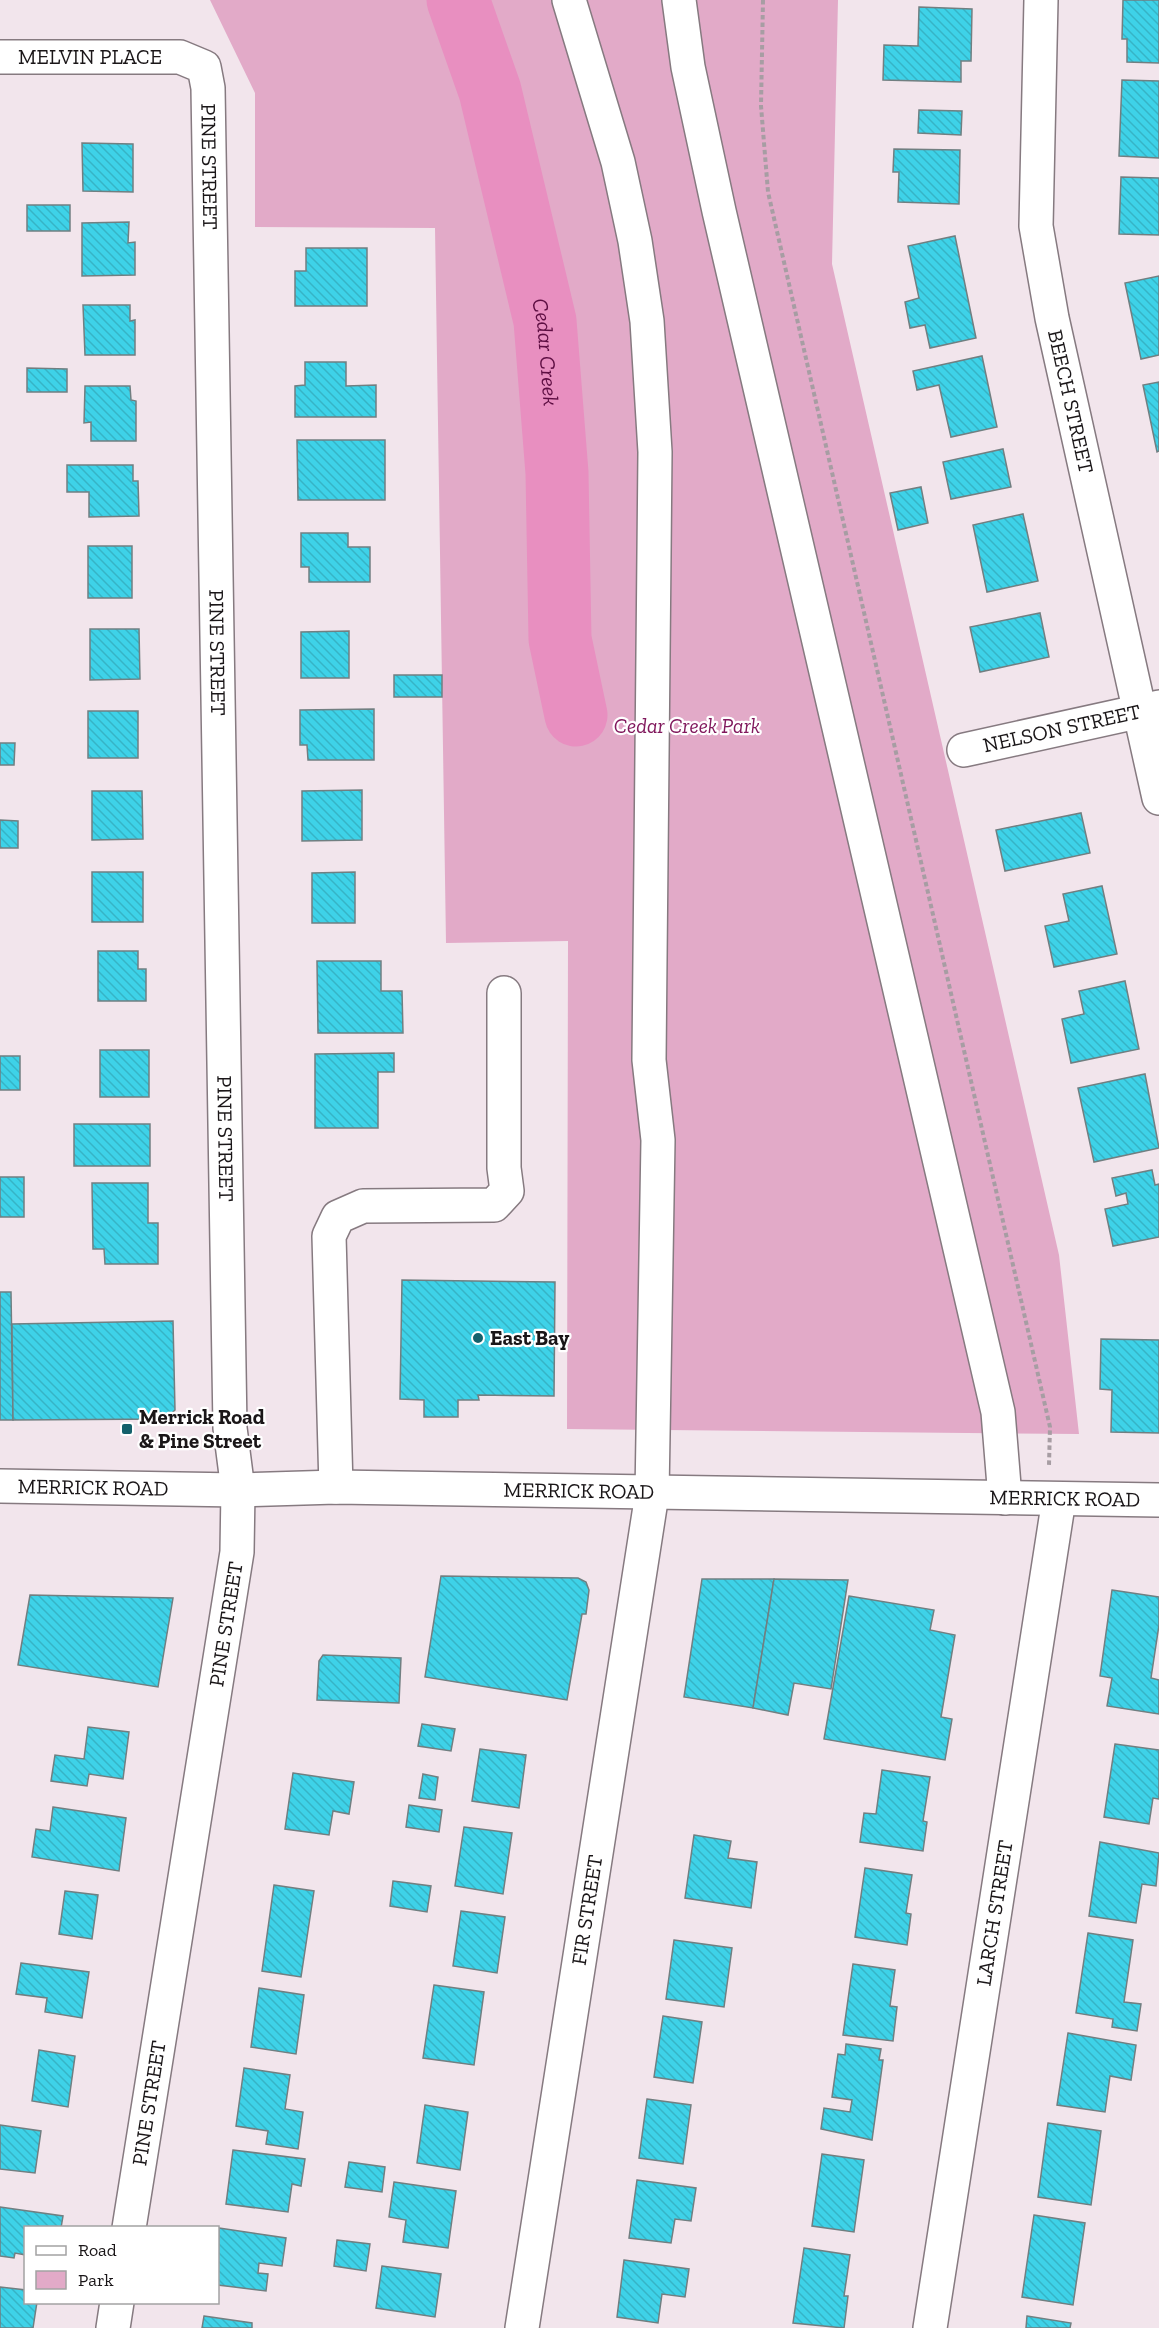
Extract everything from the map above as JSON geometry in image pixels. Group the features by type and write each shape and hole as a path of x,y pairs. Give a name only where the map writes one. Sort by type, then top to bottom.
{"street":[{"name":"FIR STREET","path":"522,2328 652,1494 658,1151 649,1060 655,452 646,321 635,241 618,162 569,0"},
{"path":"679,0 688,67 719,211 998,1413 1005,1498"},
{"name":"BEECH STREET","path":"1041,0 1036,226 1052,318 1149,710 1159,798"},
{"name":"MELVIN PLACE","path":"0,57 180,57"},
{"name":"PINE STREET","path":"129,2226 234,1573 238,1490 230,1428 208,88 204,67 180,57"},
{"name":"NELSON STREET","path":"964,750 1149,710"},
{"path":"336,1487 329,1236 338,1217 363,1206 494,1205 507,1191 504,1168 504,993"},
{"name":"MERRICK ROAD","path":"0,1486 238,1490 336,1487 652,1494 1159,1500"},
{"name":"LARCH STREET","path":"930,2328 1054,1499"},
{"path":"113,2328 117,2304"}],"path":[{"path":"763,0 761,106 768,192 1050,1427 1054,1499"}],"green space":[{"name":"Cedar Creek Park","path":"210,0 838,0 832,264 1059,1255 1079,1434 567,1429 568,941 446,943 435,228 255,227 255,93"}],"building":[{"path":"1123,0 1159,0 1159,63 1127,62 1127,39 1122,39"},
{"path":"919,7 972,9 971,61 961,61 961,82 883,80 884,45 918,46"},
{"path":"1122,80 1159,81 1159,158 1119,156"},
{"path":"919,110 962,111 961,135 918,133"},
{"path":"82,143 133,144 133,192 83,191"},
{"path":"894,149 960,150 959,204 898,202 899,172 893,172"},
{"path":"1121,177 1159,178 1159,235 1119,234"},
{"path":"27,205 70,205 70,231 27,231"},
{"path":"129,222 128,243 135,242 135,275 82,276 82,223"},
{"path":"955,236 976,338 930,348 925,325 910,328 905,302 919,298 908,246"},
{"path":"306,248 367,248 367,306 295,306 295,271 306,271"},
{"path":"1159,276 1159,355 1141,359 1125,283"},
{"path":"83,305 130,305 130,321 135,320 135,355 85,355"},
{"path":"982,356 997,427 951,437 939,385 917,390 913,371"},
{"path":"305,362 346,362 346,386 376,385 376,417 295,417 295,386 305,385"},
{"path":"27,368 67,369 67,392 27,392"},
{"path":"1159,382 1159,451 1157,452 1143,385"},
{"path":"85,386 130,386 131,400 136,401 136,441 91,441 91,422 84,423"},
{"path":"297,440 385,440 385,500 298,500"},
{"path":"1003,449 1011,487 951,499 943,462"},
{"path":"67,465 133,465 133,481 138,481 139,516 89,517 89,492 67,492"},
{"path":"921,487 928,523 898,530 890,493"},
{"path":"1023,514 1038,581 987,592 973,525"},
{"path":"301,533 348,533 348,547 370,547 370,582 309,582 309,567 301,567"},
{"path":"88,546 132,546 132,598 88,598"},
{"path":"1040,613 1049,657 980,672 970,627"},
{"path":"90,629 139,629 140,679 90,680"},
{"path":"349,631 349,678 301,678 301,632"},
{"path":"394,675 442,675 442,697 394,697"},
{"path":"374,709 374,760 308,760 307,745 300,745 300,710"},
{"path":"88,711 138,711 138,758 88,758"},
{"path":"0,743 15,743 14,765 0,765"},
{"path":"362,790 362,840 302,841 302,791"},
{"path":"92,791 142,791 143,839 92,840"},
{"path":"1081,813 1090,853 1005,871 996,830"},
{"path":"0,820 18,821 18,848 0,848"},
{"path":"92,872 143,872 143,922 92,922"},
{"path":"355,872 355,923 312,923 312,873"},
{"path":"1102,886 1117,954 1054,967 1045,926 1069,921 1063,894"},
{"path":"98,951 138,951 138,969 146,969 146,1001 98,1001"},
{"path":"317,961 381,961 381,991 402,991 403,1033 318,1033"},
{"path":"1125,981 1139,1049 1071,1063 1062,1019 1084,1014 1079,991"},
{"path":"100,1050 149,1050 149,1097 100,1097"},
{"path":"394,1053 394,1072 378,1072 378,1128 315,1128 315,1054"},
{"path":"0,1056 20,1056 20,1090 0,1090"},
{"path":"1145,1074 1159,1148 1094,1162 1078,1088"},
{"path":"74,1124 150,1124 150,1166 74,1166"},
{"path":"1152,1170 1155,1185 1159,1184 1159,1237 1113,1246 1105,1209 1128,1204 1126,1193 1116,1196 1112,1178"},
{"path":"0,1177 24,1177 24,1217 0,1217"},
{"path":"92,1183 148,1183 148,1223 158,1223 158,1264 105,1264 104,1249 93,1249"},
{"name":"East Bay","path":"402,1280 555,1282 554,1396 478,1395 479,1400 458,1400 458,1417 424,1417 424,1400 400,1399"},
{"path":"0,1292 11,1292 13,1420 0,1420"},
{"path":"173,1321 175,1410 166,1419 13,1420 12,1324"},
{"path":"1101,1339 1159,1340 1159,1433 1111,1432 1112,1390 1100,1389"},
{"path":"441,1576 578,1578 586,1582 589,1590 586,1614 582,1614 567,1700 425,1677"},
{"path":"702,1579 774,1579 753,1708 684,1697"},
{"path":"774,1579 848,1580 831,1689 794,1683 788,1715 753,1708"},
{"path":"1112,1590 1159,1597 1159,1625 1151,1678 1159,1680 1159,1714 1107,1706 1112,1678 1100,1676"},
{"path":"30,1595 173,1598 158,1687 18,1665"},
{"path":"849,1596 934,1610 930,1630 955,1635 941,1717 952,1719 945,1760 824,1739"},
{"path":"323,1655 401,1658 399,1703 317,1700 319,1661"},
{"path":"422,1724 455,1729 451,1751 418,1746"},
{"path":"88,1727 129,1732 123,1779 89,1774 87,1786 51,1781 55,1755 84,1759"},
{"path":"1115,1744 1159,1750 1159,1799 1153,1798 1149,1824 1104,1817"},
{"path":"480,1749 526,1755 519,1808 472,1801"},
{"path":"882,1770 930,1777 923,1821 927,1822 923,1851 860,1842 864,1813 876,1814"},
{"path":"293,1773 354,1782 349,1814 333,1811 329,1835 285,1829"},
{"path":"423,1774 438,1777 435,1800 419,1798"},
{"path":"409,1805 442,1810 439,1832 406,1827"},
{"path":"53,1807 126,1818 119,1871 32,1857 36,1829 50,1831"},
{"path":"464,1827 512,1833 503,1894 455,1886"},
{"path":"694,1835 731,1841 728,1858 757,1862 751,1908 685,1898"},
{"path":"1100,1842 1159,1853 1156,1886 1142,1884 1136,1923 1089,1916"},
{"path":"865,1868 912,1875 906,1913 911,1914 907,1945 855,1937"},
{"path":"393,1881 431,1886 427,1912 390,1906"},
{"path":"274,1885 314,1891 301,1977 262,1971"},
{"path":"65,1891 98,1895 92,1939 59,1934"},
{"path":"461,1911 505,1917 497,1973 453,1966"},
{"path":"1088,1933 1133,1940 1124,2002 1141,2004 1137,2031 1112,2027 1113,2019 1076,2013"},
{"path":"674,1940 732,1948 724,2007 666,1999"},
{"path":"21,1963 89,1972 82,2018 45,2012 47,1998 16,1994"},
{"path":"853,1964 895,1970 890,2006 897,2007 893,2041 843,2035"},
{"path":"434,1985 484,1992 474,2065 423,2058"},
{"path":"259,1988 304,1995 296,2054 251,2047"},
{"path":"663,2016 702,2022 693,2083 654,2077"},
{"path":"1068,2033 1136,2045 1131,2080 1110,2076 1105,2112 1057,2105"},
{"path":"846,2044 881,2049 879,2060 883,2060 872,2140 821,2129 824,2108 850,2112 852,2100 832,2097 838,2054 845,2055"},
{"path":"39,2050 75,2056 68,2107 32,2101"},
{"path":"244,2068 290,2075 285,2109 303,2112 298,2149 266,2144 268,2131 236,2126"},
{"path":"647,2099 691,2105 683,2164 639,2158"},
{"path":"425,2105 468,2112 460,2170 417,2163"},
{"path":"1048,2123 1101,2131 1091,2205 1038,2197"},
{"path":"0,2125 41,2131 35,2173 0,2169"},
{"path":"233,2150 305,2159 301,2186 292,2184 288,2212 226,2204"},
{"path":"822,2154 864,2160 854,2232 812,2226"},
{"path":"349,2162 385,2167 382,2192 345,2187"},
{"path":"637,2180 696,2188 691,2221 675,2219 671,2243 629,2238"},
{"path":"394,2182 456,2191 448,2248 403,2242 406,2220 389,2217"},
{"path":"0,2207 63,2216 61,2226 24,2226 24,2255 15,2253 14,2258 0,2256"},
{"path":"1034,2215 1085,2223 1073,2305 1022,2297"},
{"path":"219,2228 286,2238 282,2266 259,2263 258,2273 268,2274 266,2291 219,2285"},
{"path":"337,2240 370,2244 366,2271 334,2266"},
{"path":"804,2248 850,2255 844,2296 848,2296 844,2328 793,2323"},
{"path":"624,2260 689,2269 685,2297 662,2294 658,2323 617,2317"},
{"path":"382,2266 441,2274 435,2317 376,2308"},
{"path":"0,2287 24,2290 24,2304 37,2304 33,2328 0,2328"},
{"path":"204,2316 252,2323 252,2328 202,2328"},
{"path":"1027,2316 1071,2323 1070,2328 1026,2328"}],"waterway":[{"name":"Cedar Creek","path":"458,0 490,91 545,321 557,473 560,639 576,715"}],"place":[{"name":"East Bay","path":"478,1338"},
{"name":"Merrick Road & Pine Street","path":"127,1429"}]}
